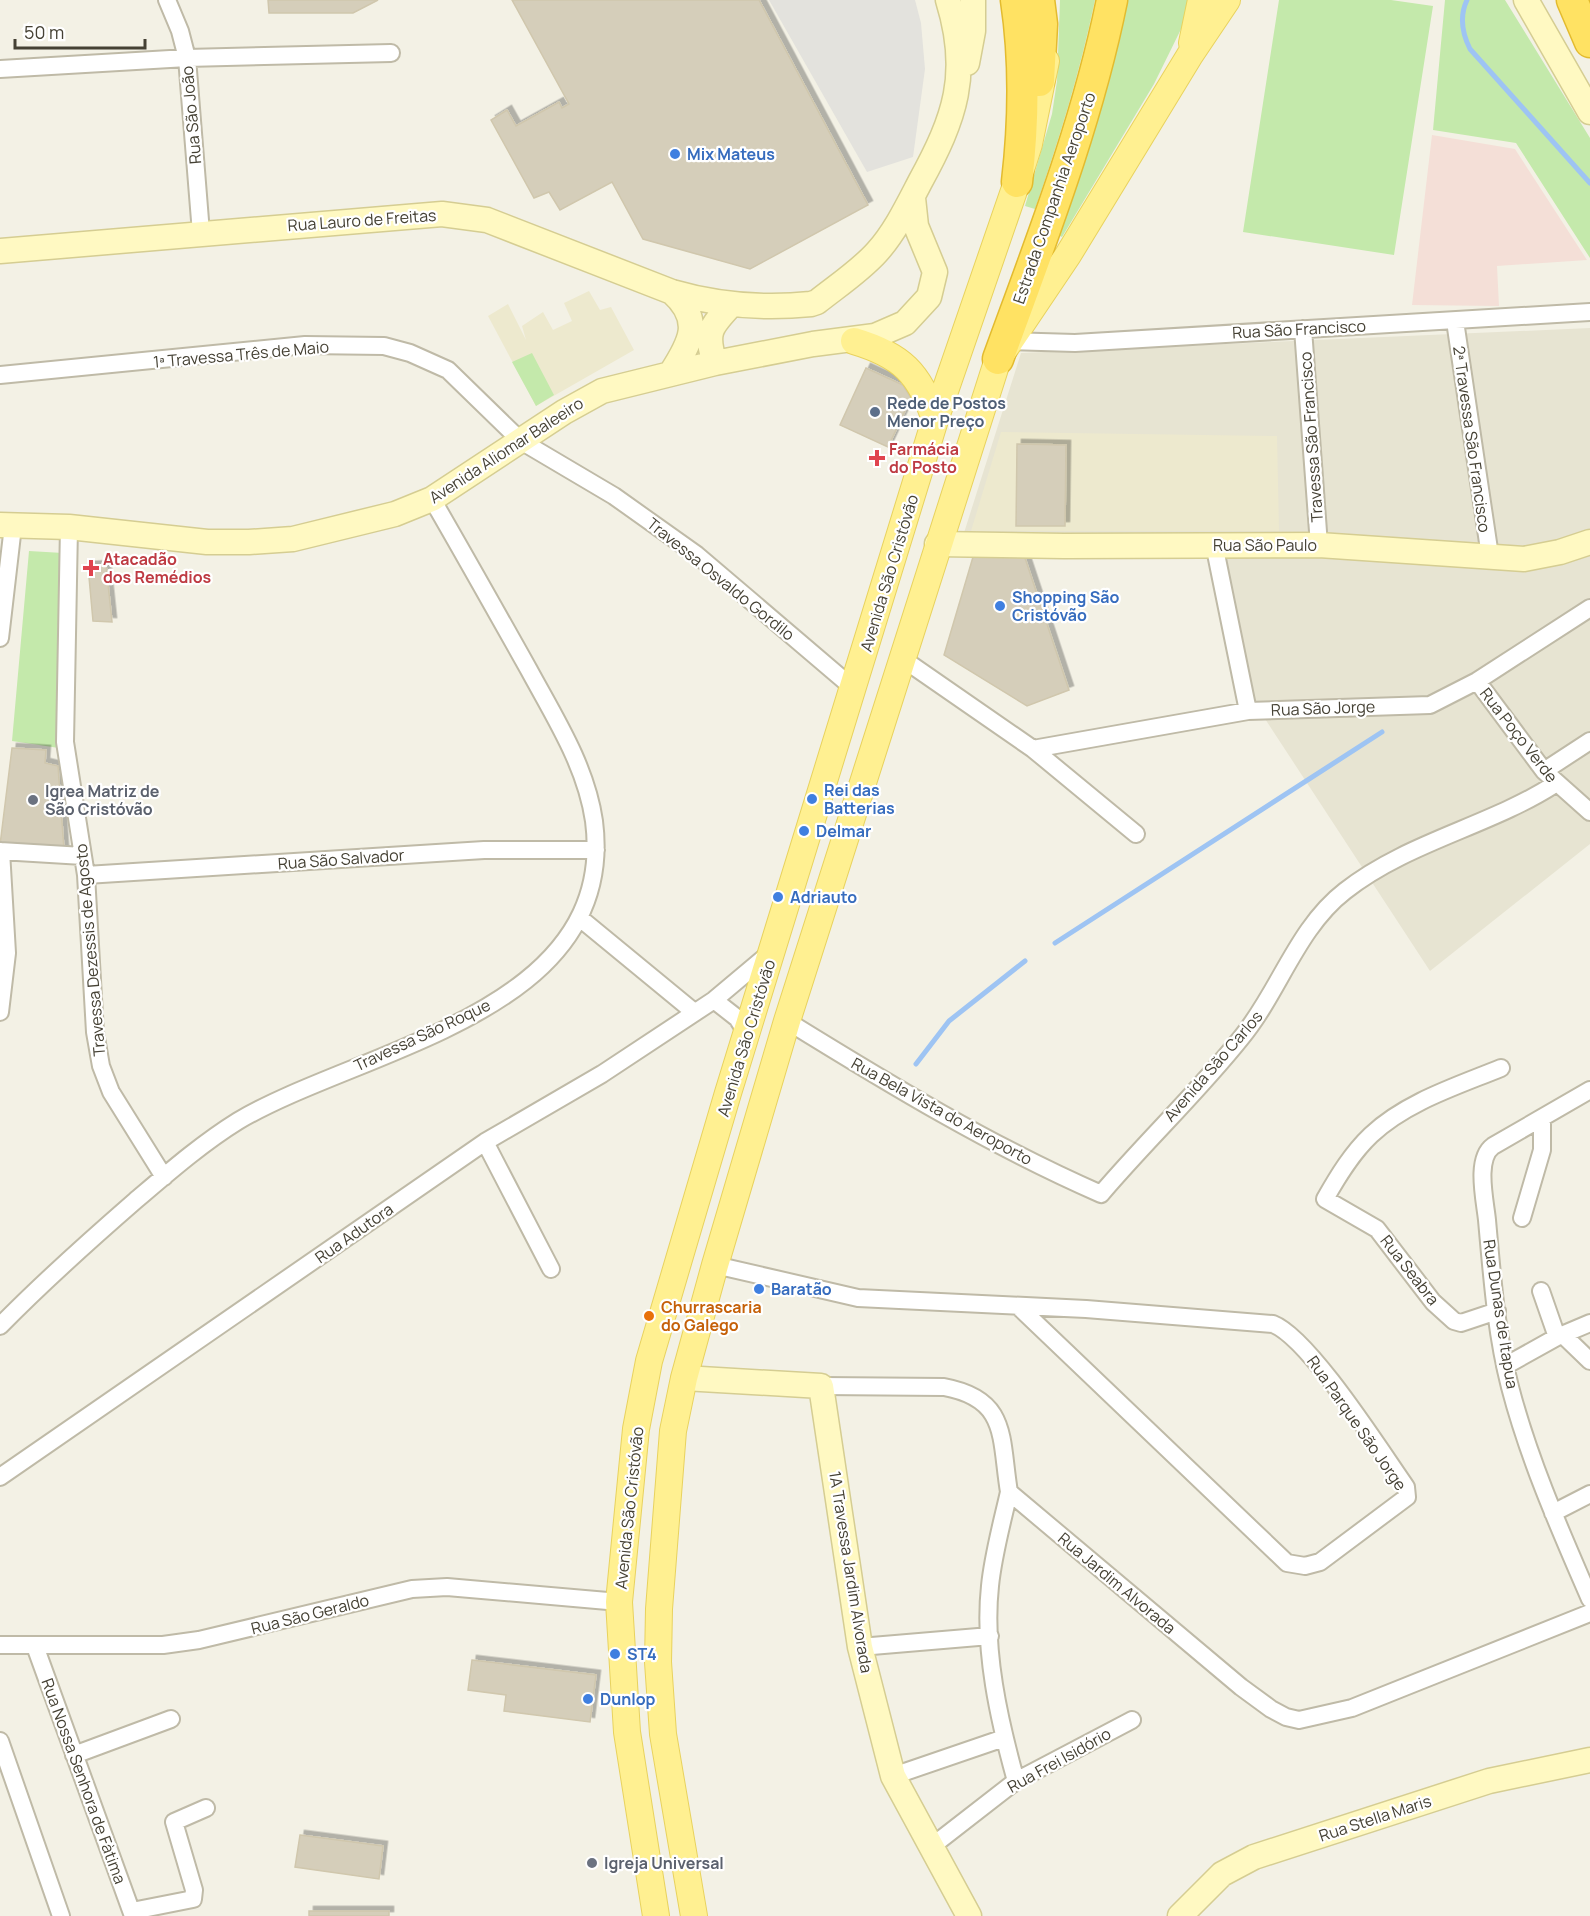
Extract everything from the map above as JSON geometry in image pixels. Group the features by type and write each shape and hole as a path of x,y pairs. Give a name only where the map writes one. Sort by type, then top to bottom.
{"highway":[{"path":"1016,0 1021,65 1022,133 1017,182"},
{"path":"1036,114 1041,53 1039,0"},
{"name":"Estrada Companhia Aeroporto","path":"1003,350 1073,152 1098,63 1112,0"},
{"path":"1572,0 1590,42"}],"main road":[{"path":"948,0 955,27 960,73 954,108"},
{"path":"873,256 891,234 913,198 942,140 969,57 973,0"},
{"name":"Avenida São Cristóvão","path":"656,1916 627,1732 619,1602 636,1430 650,1361 728,1093 748,1035 935,420 1017,182 1046,70 1053,0"},
{"path":"1190,55 1201,0"},
{"name":"Avenida São Cristóvão","path":"694,1916 668,1764 658,1662 673,1431 684,1378 715,1265 787,1021 903,659 937,543 1003,350 1068,255 1190,55 1227,0"},
{"path":"1526,0 1590,112"},
{"name":"Avenida Aliomar Baleeiro","path":"6,526 69,527 207,542 293,539 395,514 432,499 564,411 602,391 714,363 813,344 854,341 890,330 918,311 929,297 933,285 934,272 931,259 916,226 913,198"},
{"name":"Rua Lauro de Freitas","path":"0,250 418,214 461,216 487,220 672,292 731,306 804,305 817,302 873,256"},
{"path":"873,256 882,251 901,247 918,251 931,259"},
{"path":"671,373 687,347 692,325 687,308 672,292"},
{"path":"714,363 708,342 713,324 731,306"},
{"path":"854,341 874,347 910,370 921,383 935,420"},
{"name":"Rua São Paulo","path":"937,543 1064,546 1319,545 1536,557 1590,542"},
{"path":"684,1378 821,1386"},
{"name":"1A Travessa Jardim Alvorada","path":"821,1386 860,1647 894,1776 969,1916"},
{"name":"Rua Stella Maris","path":"1180,1916 1222,1874 1254,1857 1489,1781 1590,1760"}],"street":[{"name":"Rua São João","path":"167,0 180,31 187,58 201,233"},
{"path":"0,69 187,58 391,53"},
{"name":"Rua São Francisco","path":"1003,350 1303,328 1590,312"},
{"name":"2ª Travessa São Francisco","path":"1455,321 1490,556"},
{"name":"Travessa São Francisco","path":"1303,328 1319,545"},
{"name":"1ª Travessa Três de Maio","path":"0,375 305,345 384,346 448,370 521,441"},
{"name":"Travessa Osvaldo Gordilo","path":"521,441 614,496 697,555 853,688"},
{"name":"Travessa São Roque","path":"0,1326 80,1249 214,1137 262,1108 482,1010 539,970 558,951 581,918 593,879 596,850 594,821 580,766 432,499"},
{"path":"0,638 6,526"},
{"name":"Travessa Dezessis de Agosto","path":"69,527 65,742 87,875 95,1032 101,1066 120,1108 164,1177"},
{"path":"1214,544 1248,711"},
{"name":"Rua São Jorge","path":"1033,749 1248,711 1430,705 1477,681 1590,608"},
{"path":"903,659 1033,749 1136,834"},
{"name":"Rua Poço Verde","path":"1477,681 1544,771 1590,812"},
{"path":"1544,771 1590,741"},
{"name":"Avenida São Carlos","path":"1101,1194 1241,1039 1268,1003 1306,934 1342,893 1385,867 1556,784"},
{"name":"Rua São Salvador","path":"87,875 484,850 596,850"},
{"path":"0,1012 7,953 1,851 83,856"},
{"path":"581,918 694,1012"},
{"name":"Rua Adutora","path":"0,1477 485,1142 602,1074 714,1000 774,949"},
{"path":"714,1000 737,1018 748,1035"},
{"name":"Rua Bela Vista do Aeroporto","path":"787,1021 922,1104 1101,1194"},
{"name":"Rua Seabra","path":"1497,1311 1461,1323 1454,1321 1433,1302 1377,1229 1325,1198 1352,1156 1370,1136 1390,1120 1420,1102 1501,1068"},
{"path":"1522,1218 1542,1149 1542,1120 1590,1090"},
{"name":"Rua Dunas de Itapua","path":"1542,1120 1493,1146 1484,1158 1484,1190 1505,1366 1524,1434 1553,1513 1590,1599"},
{"path":"485,1142 551,1269"},
{"name":"Rua Parque São Jorge","path":"715,1265 858,1298 1253,1320 1284,1328 1295,1337 1324,1372 1406,1486 1407,1497 1320,1562 1305,1566 1287,1563 1019,1307"},
{"path":"1541,1291 1560,1336 1590,1361"},
{"path":"1505,1366 1560,1336 1590,1323"},
{"path":"821,1386 944,1387 973,1395 984,1401 997,1418 1009,1492 990,1588 990,1636 1004,1738 1016,1781"},
{"name":"Rua Jardim Alvorada","path":"1009,1492 1241,1687 1270,1709 1299,1720 1352,1708 1590,1613"},
{"path":"1553,1513 1590,1494"},
{"name":"Rua São Geraldo","path":"0,1645 163,1645 260,1628 412,1589 447,1587 619,1602"},
{"path":"860,1647 990,1636"},
{"name":"Rua Nossa Senhora de Fàtima","path":"35,1646 132,1914"},
{"path":"74,1755 171,1719"},
{"name":"Rua Frei Isidório","path":"931,1847 1016,1781 1132,1720"},
{"path":"894,1776 1004,1738"},
{"path":"0,1741 62,1916"},
{"path":"132,1914 193,1899 194,1890 174,1822 206,1808"}],"shaded area":[{"path":"769,0 915,0 921,23 925,69 913,157 867,172"},
{"path":"1432,135 1515,149 1587,260 1497,266 1499,306 1412,305"},
{"path":"589,291 600,310 611,307 634,350 536,406 488,316 508,304 526,340 522,326 543,312 553,330 572,321 564,303"},
{"path":"1590,328 1590,844 1430,971 1254,702 1221,534 963,536 1021,353"},
{"path":"1001,432 1277,436 1279,531 971,531"}],"green space":[{"path":"1060,0 1095,0 1068,106 1035,209 1025,206 1052,114 1057,81"},
{"path":"1127,0 1190,0 1185,21 1154,84 1062,237 1058,235 1097,119"},
{"path":"1279,0 1391,0 1433,6 1394,255 1243,232"},
{"path":"1445,0 1505,0 1590,138 1590,258 1516,143 1433,130"},
{"path":"532,353 554,395 536,406 512,362"},
{"path":"29,551 63,553 59,748 12,741"}],"building":[{"path":"268,0 378,0 353,13 269,13"},
{"name":"Mix Mateus","path":"512,0 759,0 868,205 750,269 643,239 612,182 560,210 549,192 534,198 491,120 507,110 516,126 559,102 562,108 569,104"},
{"name":"Rede de Postos Menor Preço","path":"866,368 903,385 911,398 888,447 840,425"},
{"path":"1017,444 1066,445 1065,526 1016,526"},
{"name":"Shopping São Cristóvão","path":"1024,555 1069,690 1027,706 944,655 973,557"},
{"path":"106,565 112,622 93,621 88,566"},
{"name":"Igrea Matriz de São Cristóvão","path":"12,748 46,750 45,763 58,766 64,850 0,845"},
{"path":"472,1660 596,1675 590,1722 504,1711 506,1695 468,1690"},
{"path":"300,1835 383,1846 379,1879 295,1867"},
{"path":"309,1911 389,1911 389,1916 309,1916"}],"waterway":[{"path":"1467,0 1462,25 1470,49 1590,183"},
{"path":"1055,943 1382,732"},
{"path":"916,1064 949,1021 1025,961"}],"place":[{"name":"Mix Mateus","path":"675,154"},
{"name":"Rede de Postos Menor Preço","path":"875,412"},
{"name":"Farmácia do Posto","path":"877,458"},
{"name":"Atacadão dos Remédios","path":"91,568"},
{"name":"Shopping São Cristóvão","path":"1000,606"},
{"name":"Rei das Batterias","path":"812,799"},
{"name":"Igrea Matriz de São Cristóvão","path":"33,800"},
{"name":"Delmar","path":"804,831"},
{"name":"Adriauto","path":"778,897"},
{"name":"Baratão","path":"759,1289"},
{"name":"Churrascaria do Galego","path":"649,1316"},
{"name":"ST4","path":"615,1654"},
{"name":"Dunlop","path":"588,1699"},
{"name":"Igreja Universal","path":"592,1863"}]}
